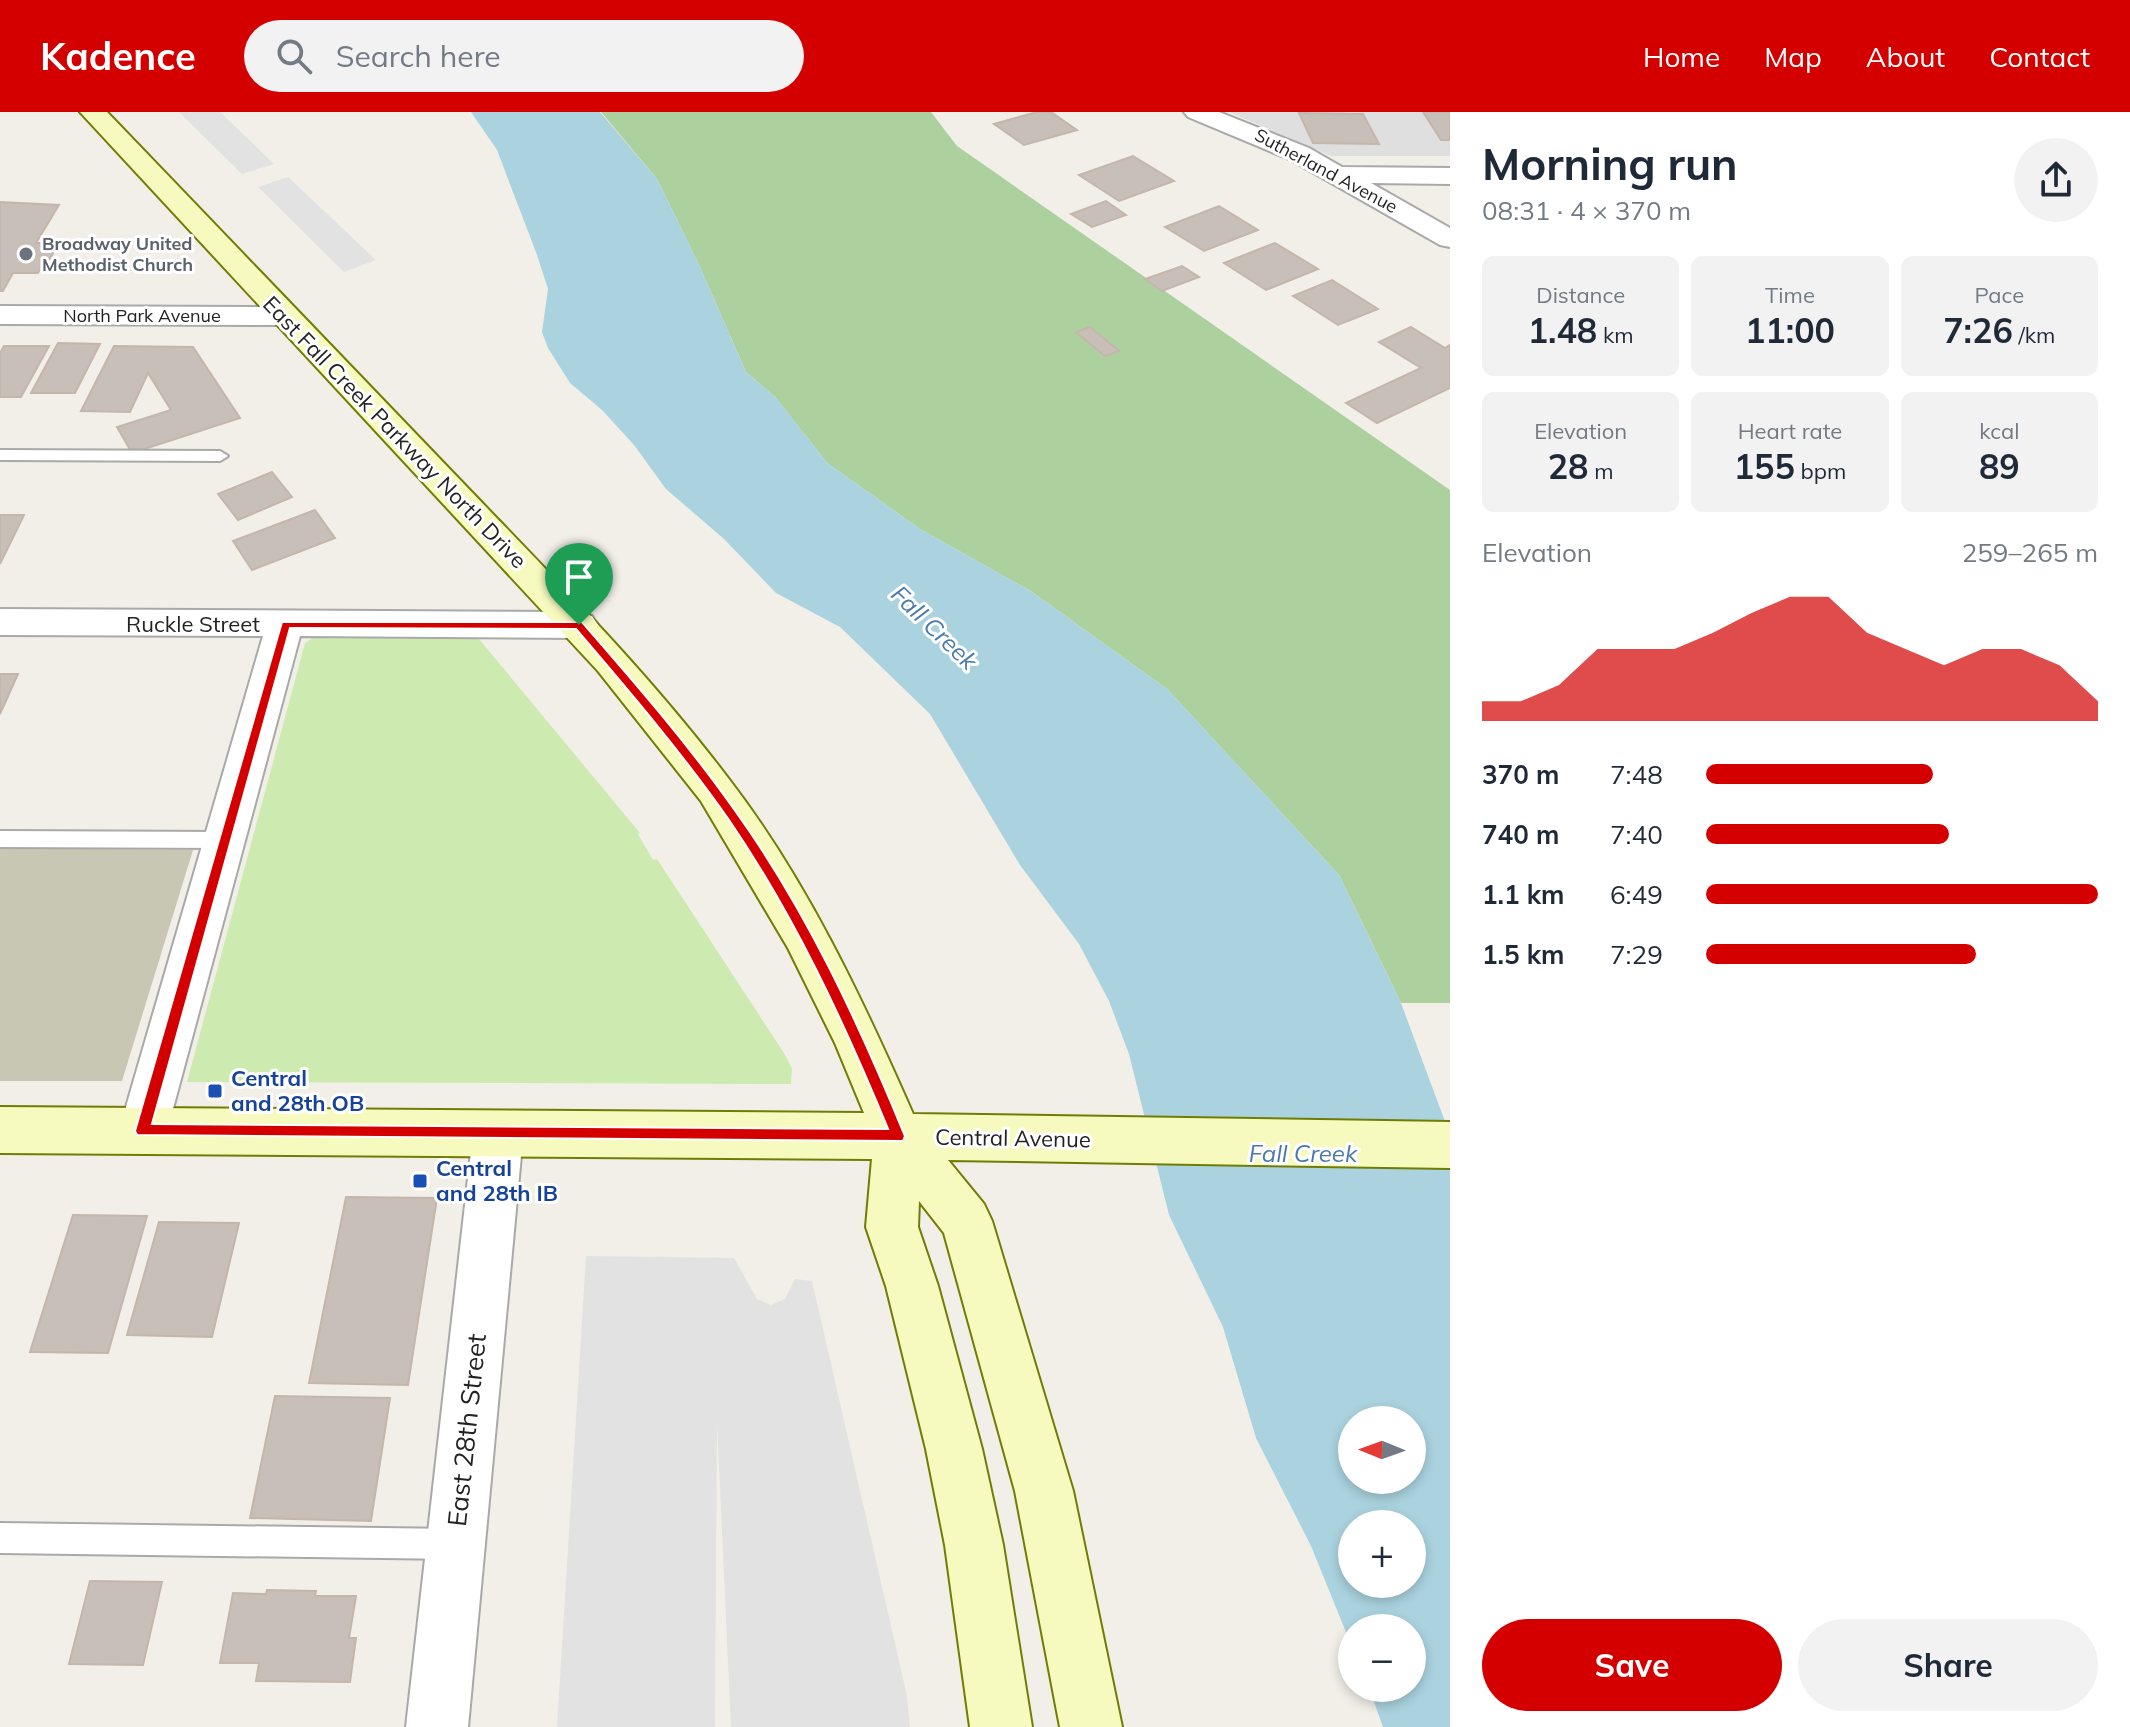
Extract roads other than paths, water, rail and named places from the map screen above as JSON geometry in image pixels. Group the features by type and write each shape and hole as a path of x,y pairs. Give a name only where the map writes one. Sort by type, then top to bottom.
{"main road":[{"name":"East Fall Creek Parkway North Drive","path":"93,112 579,625 674,737 749,841 826,976 863,1052 898,1136 966,1221 1044,1491 1091,1727"},
{"name":"Central Avenue","path":"0,1130 898,1136 1450,1145"},
{"name":"East Fall Creek Parkway North Drive","path":"898,1136 892,1227 912,1286 957,1463 974,1545 1001,1727"}],"street":[{"name":"Sutherland Avenue","path":"1197,112 1262,136 1339,175 1450,239"},
{"path":"1339,175 1450,176"},
{"name":"North Park Avenue","path":"0,315 285,316"},
{"name":"Ruckle Street","path":"0,622 579,625"},
{"path":"143,1131 285,624"},
{"name":"East 28th Street","path":"437,1727 498,1134"}],"lane":[{"path":"0,455 220,456"},
{"path":"0,839 225,840"},
{"path":"0,1538 456,1544"}],"water":[{"name":"Fall Creek","path":"471,112 600,112 657,179 746,372 776,398 827,463 920,529 1032,592 1167,689 1339,875 1401,1003 1450,1135 1450,1727 1383,1727 1374,1702 1426,1702 1426,1614 1339,1614 1311,1546 1256,1438 1223,1327 1169,1215 1129,1054 1109,1001 1079,944 1020,865 930,714 840,627 776,593 724,539 666,489 634,445 602,410 570,383 548,348 542,332 548,289 497,150"}],"place":[{"name":"Broadway United Methodist Church","path":"26,254"},
{"name":"Central and 28th OB","path":"215,1091"},
{"name":"Central and 28th IB","path":"420,1181"}]}
